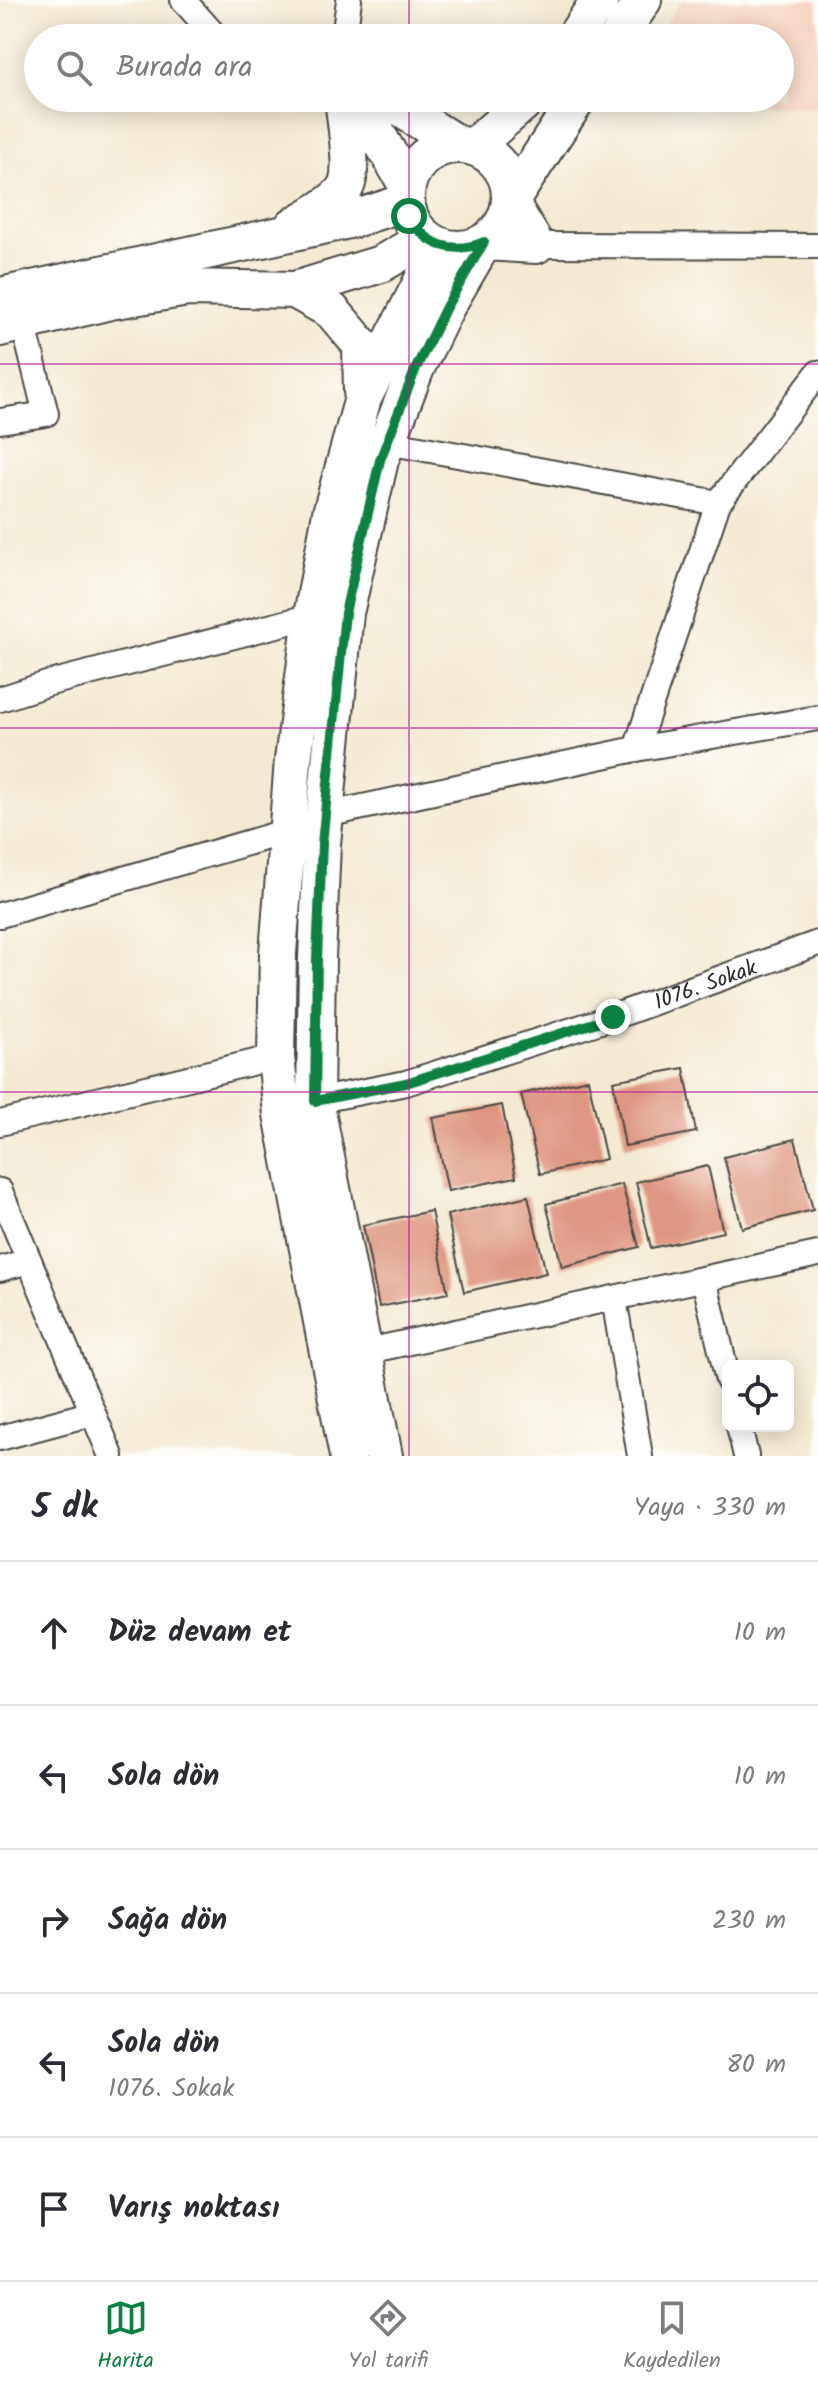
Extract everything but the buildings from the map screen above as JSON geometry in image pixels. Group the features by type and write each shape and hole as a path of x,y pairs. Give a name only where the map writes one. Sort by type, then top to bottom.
{"main road":[{"path":"584,24 600,0"},
{"path":"627,24 643,0"},
{"path":"282,234 345,187 349,171 344,112"},
{"path":"363,112 406,194 416,228 433,242 455,249 470,248 484,242 497,232 506,218 510,202 509,184 502,168 489,155 465,146 408,112"},
{"path":"8,315 282,234 354,219 406,194 413,169 425,156 440,148 465,146 510,112"},
{"path":"510,202 569,112"},
{"path":"510,202 536,245"},
{"path":"8,315 188,288 295,290 381,264 433,242"},
{"path":"348,1456 282,1114 276,1057 278,953 293,760 312,616 331,513 363,398 433,242"},
{"path":"484,242 536,245"},
{"path":"384,1456 315,1101 317,958 325,815 345,613 380,460 428,344 484,242"},
{"path":"295,290 332,311 361,345 363,398"}],"street":[{"path":"183,0 204,24"},
{"path":"346,24 349,0"},
{"path":"536,245 818,246"},
{"path":"0,421 46,414 8,315"},
{"path":"636,749 718,503 818,373"},
{"path":"387,442 718,503"},
{"path":"0,699 50,683 312,616"},
{"path":"325,815 636,749 818,718"},
{"path":"0,915 288,831"},
{"name":"1076. Sokak","path":"315,1101 406,1083 613,1017 818,943"},
{"path":"0,1123 276,1057"},
{"path":"0,1191 111,1456"},
{"path":"363,1352 818,1254"},
{"path":"0,1269 29,1261"},
{"path":"704,1279 723,1360"},
{"path":"614,1298 640,1456"},
{"path":"0,1438 93,1413"},
{"path":"740,1432 746,1456"}],"shaded area":[{"path":"681,0 818,0 818,107 794,106 794,24 665,24"}],"route":[{"path":"409,216 426,238 440,246 470,248 484,242 446,307 416,368 380,460 345,613 322,844 315,1101 406,1083 613,1017"}]}
